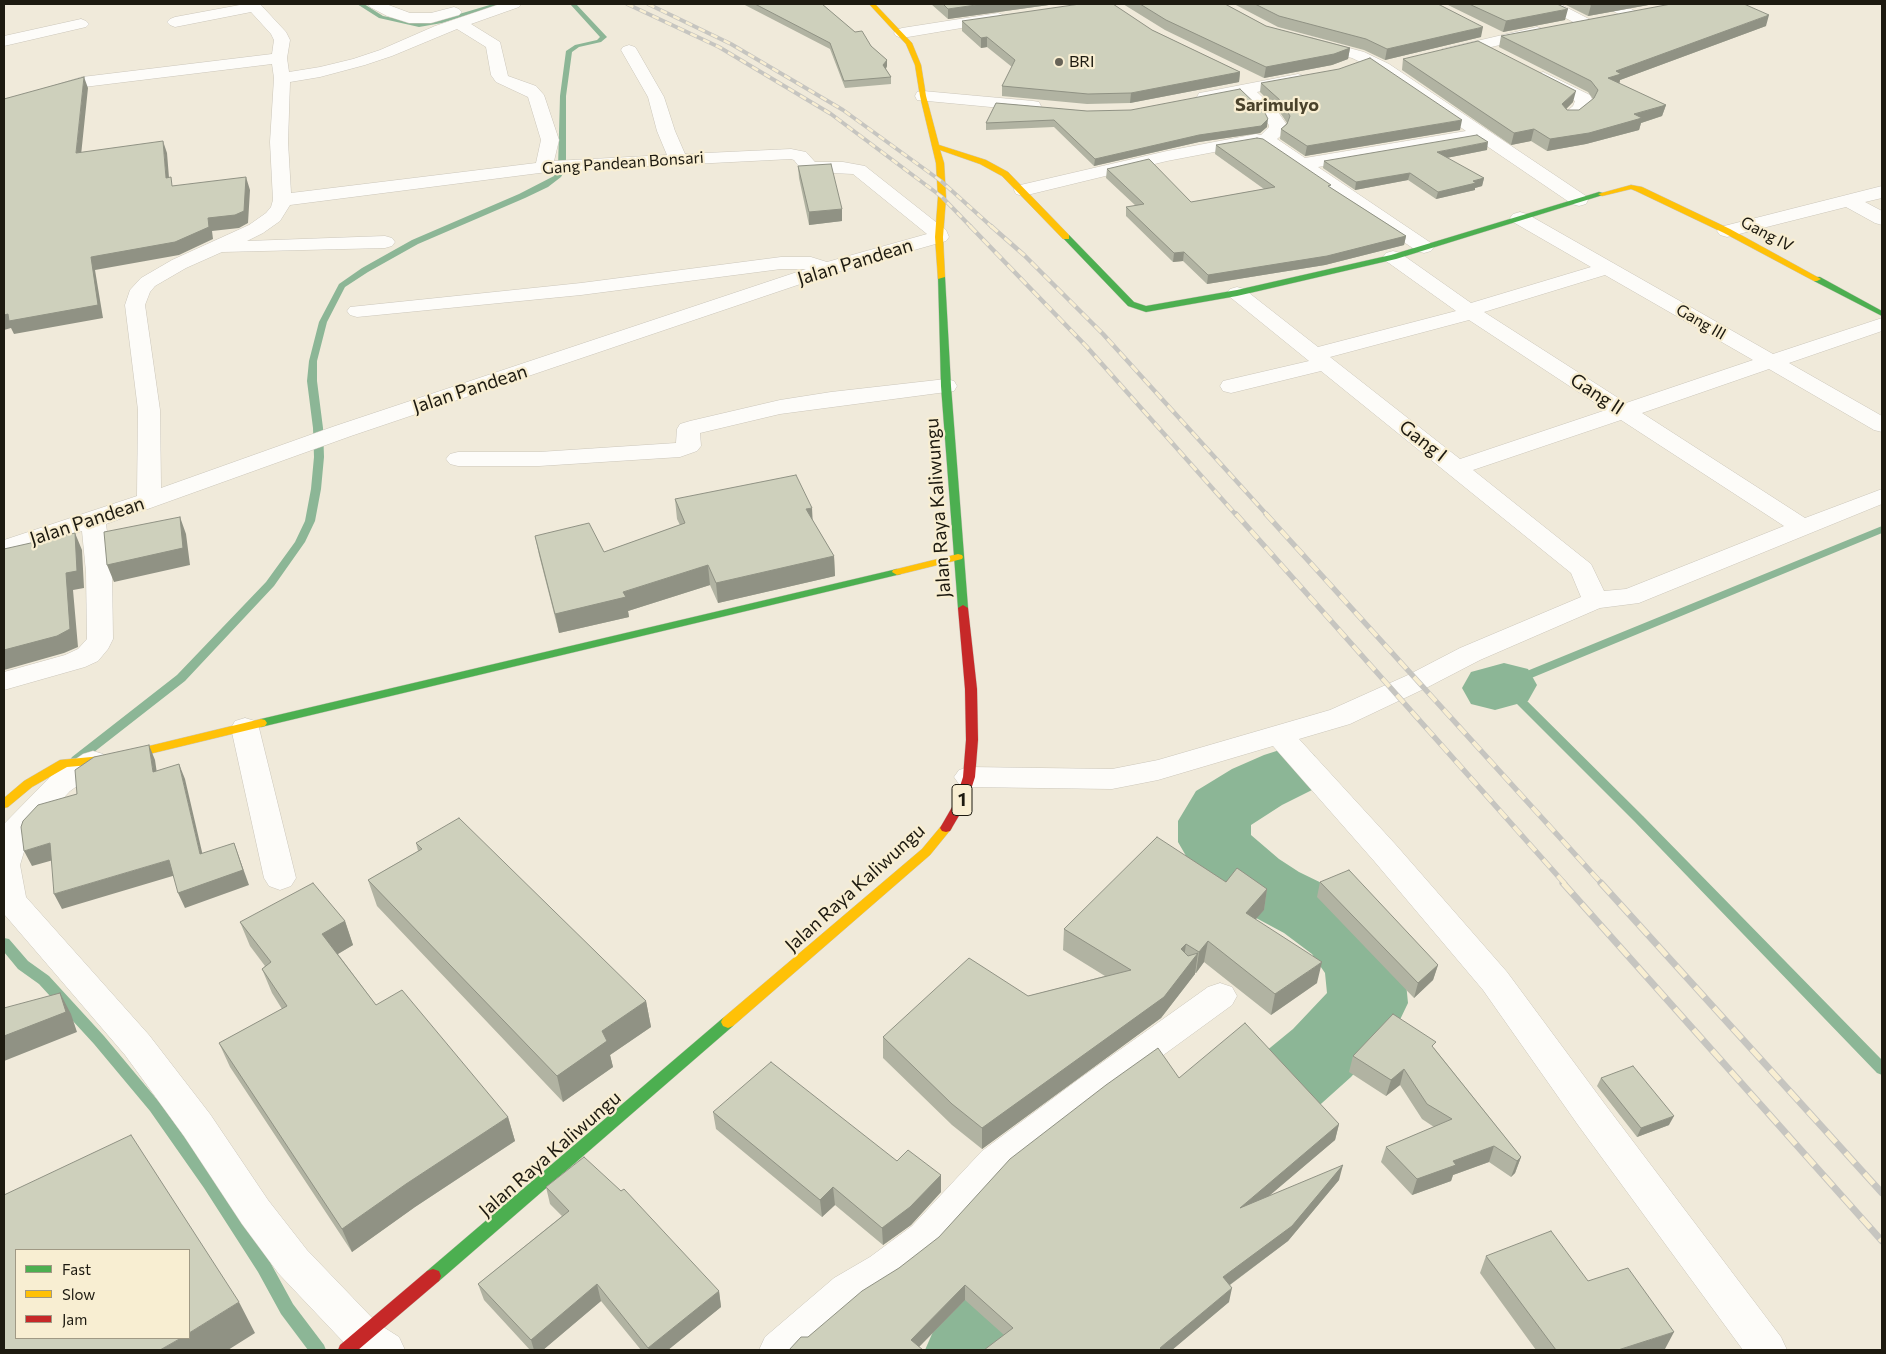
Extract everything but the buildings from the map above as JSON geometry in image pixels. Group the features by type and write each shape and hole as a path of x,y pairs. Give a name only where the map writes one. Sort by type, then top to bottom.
{"street":[{"path":"375,4 399,15 423,19 448,14 479,4"},
{"path":"282,78 320,72 360,62 458,23 514,4"},
{"name":"Jalan Raya Kaliwungu","path":"362,1345 483,1234 926,852 948,826 961,802 969,777 972,740 971,689 958,557 946,386 939,235 942,197 940,163 923,96 918,64 909,42 872,4"},
{"path":"1549,4 1586,23"},
{"path":"1431,56 1481,38 1501,39 1639,14 1610,4"},
{"path":"149,500 149,410 135,304 140,290 148,282 179,264 256,229 273,217 280,208 282,200 279,142 282,78 279,58 282,40 278,32 258,12 254,5 175,22"},
{"path":"902,34 1015,16"},
{"path":"458,23 494,45 499,75 502,79 530,90 536,95 550,140 550,167"},
{"path":"4,40 81,24"},
{"path":"1295,38 1358,55 1376,63 1579,200"},
{"path":"1481,38 1504,58"},
{"path":"629,50 656,98 666,131 678,159"},
{"path":"4,106 82,82 279,58"},
{"path":"1346,68 1376,63 1402,63"},
{"path":"1530,71 1584,99 1580,108 1570,116"},
{"path":"1187,100 1243,82 1264,86 1310,76"},
{"path":"1243,82 1278,125 1278,129 1264,141"},
{"path":"923,96 1048,108"},
{"path":"1302,164 1480,134"},
{"path":"1023,190 1167,156 1246,141 1264,141 1269,142 1302,164 1424,248"},
{"path":"936,146 992,166 1005,174 1023,190 1131,304 1137,307 1154,308 1237,293 1393,256 1579,200"},
{"name":"Gang Pandean Bonsari","path":"282,200 578,164 791,154 800,156 807,165 813,167 843,167 859,170 939,235"},
{"name":"Gang IV","path":"1579,200 1624,188 1634,188 1727,232 1882,314"},
{"path":"1727,232 1882,192"},
{"path":"1847,200 1882,219"},
{"name":"Gang III","path":"1520,218 1770,362 1882,424"},
{"name":"Jalan Pandean","path":"4,548 93,520 343,431 826,269 939,235"},
{"path":"216,248 385,242"},
{"name":"Gang II","path":"1393,256 1470,311 1804,528"},
{"path":"357,311 581,289 781,263 811,263 826,269"},
{"path":"1231,386 1319,360 1607,268"},
{"name":"Gang I","path":"1237,293 1582,569 1595,600"},
{"path":"1457,468 1882,324"},
{"path":"458,459 539,459 680,450 689,446 688,429 690,428 831,399 946,386"},
{"path":"969,777 1112,780 1158,770 1340,718 1418,682 1470,654 1569,613 1595,600 1630,597 1882,496"},
{"path":"4,681 75,661 88,655 100,639 99,572 93,520"},
{"path":"4,804 28,784 80,762 112,759 245,728 958,557"},
{"path":"245,728 280,878"},
{"path":"1279,735 1386,853 1495,981 1590,1114 1767,1350"},
{"path":"80,762 16,831 5,865 12,901 62,961 89,988 137,1045 197,1125 254,1212 362,1345"},
{"path":"779,1350 848,1291 884,1269 925,1238 995,1162 1091,1089 1220,996"}],"waterway":[{"path":"360,4 381,17 419,25 440,22 499,4"},
{"path":"76,760 181,678 270,584 300,542 310,521 319,457 318,428 312,381 313,361 323,322 342,286 365,270 415,242 522,196 557,177 562,168 563,96 569,51 577,46 599,41 604,37 573,4"},
{"path":"1882,529 1504,685 1639,819 1882,1069"},
{"path":"1495,688 1504,685"},
{"path":"1224,1137 1322,1053 1368,1003 1365,973 1350,946 1339,933 1311,912 1272,892 1252,879 1219,849 1215,842 1214,821 1221,809 1257,787 1289,772"},
{"path":"4,943 23,965 44,980 99,1040 155,1107 209,1183 264,1267 287,1309 318,1350"},
{"path":"973,1350 1066,1271"}],"railway":[{"path":"627,4 719,47 831,114 942,197 971,227"},
{"path":"648,4 731,44 843,110 941,181 992,227"},
{"path":"970,226 1086,346 1237,516"},
{"path":"991,226 1024,255 1103,334 1268,516"},
{"path":"1236,514 1565,884"},
{"path":"1266,514 1602,884"},
{"path":"1563,883 1882,1241"},
{"path":"1601,883 1882,1193"}],"traffic: fast":[{"path":"1066,237 1131,304 1146,309 1237,293 1393,257 1602,194"},
{"path":"941,277 946,386 963,608"},
{"path":"1817,279 1882,314"},
{"path":"261,723 897,572"},
{"path":"433,1276 728,1022"}],"traffic: slow":[{"path":"872,4 909,43 918,65 923,96 940,163 942,197 939,237 941,277"},
{"path":"936,146 983,162 1005,174 1066,237"},
{"path":"1602,194 1631,187 1639,189 1727,231 1817,279"},
{"path":"897,572 958,557"},
{"path":"4,804 28,784 64,763 112,759 261,723"},
{"path":"728,1022 926,852 946,828"}],"traffic: jam":[{"path":"946,828 961,802 969,777 972,740 971,689 963,608"},
{"path":"346,1350 433,1276"}],"place":[{"name":"BRI","path":"1059,62"}],"district":[{"name":"Sarimulyo","path":"1277,105"}]}
